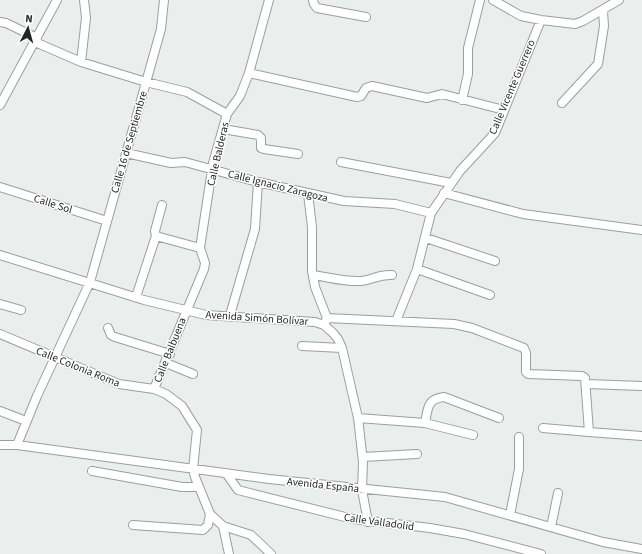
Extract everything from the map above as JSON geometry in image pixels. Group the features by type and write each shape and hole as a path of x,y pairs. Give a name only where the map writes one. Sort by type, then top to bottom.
{"street":[{"path":"0,105 57,0"},
{"path":"81,62 86,18 84,0"},
{"name":"Calle 16 de Septiembre","path":"17,444 54,358 90,282 161,29 164,0"},
{"name":"Calle Balderas","path":"186,310 204,269 205,263 200,248 213,170 227,114 240,96 249,73 269,0"},
{"path":"314,0 314,4 317,8 366,17"},
{"path":"462,100 468,74 468,48 480,0"},
{"path":"493,0 514,13 541,20 578,24 603,10 615,1"},
{"path":"562,104 598,64 604,26 603,10"},
{"name":"Calle Vicente Guerrero","path":"396,321 417,269 432,213 451,183 490,139 504,110 541,20"},
{"path":"0,22 6,23 36,40 81,62 146,82 187,92 227,114"},
{"path":"249,73 357,96 361,96 366,88 372,86 428,98 442,94 504,110"},
{"path":"223,129 258,135 261,138 261,148 298,154"},
{"name":"Calle Ignacio Zaragoza","path":"126,153 171,163 185,162 308,194 353,202 395,204 432,213"},
{"path":"341,162 451,183"},
{"path":"230,315 255,229 258,182"},
{"name":"Calle Sol","path":"0,187 107,221"},
{"path":"444,193 537,217 642,230"},
{"path":"308,194 312,227 313,275 325,321"},
{"path":"136,297 156,236 155,231 162,205"},
{"path":"156,236 200,248"},
{"path":"426,238 495,261"},
{"name":"Avenida Simón Bolívar","path":"0,255 136,297 206,315 230,315 307,321 396,321 465,326 524,348 526,353 526,372 528,374 582,376 585,378 587,384"},
{"path":"417,269 490,295"},
{"path":"313,275 356,281 382,274 392,275"},
{"path":"0,304 21,310"},
{"name":"Calle Balbuena","path":"154,390 170,354 186,310"},
{"name":"Avenida Simón Bolívar","path":"325,321 338,339 342,348 358,418 363,457 362,490 368,522"},
{"path":"108,328 111,335 115,337 170,354"},
{"name":"Calle Colonia Roma","path":"0,334 54,358 119,384 154,390 166,394 174,399 182,406 197,430 198,440 193,469"},
{"path":"302,346 342,348"},
{"path":"166,363 193,374"},
{"path":"589,432 587,384 642,386"},
{"path":"426,423 430,402 435,398 444,397 499,418"},
{"path":"0,411 26,421"},
{"path":"358,418 426,423 473,435"},
{"path":"543,428 642,436"},
{"path":"510,515 519,469 519,437"},
{"name":"Avenida España","path":"0,445 17,444 193,469 362,490 445,496 603,542 642,549"},
{"path":"363,457 417,454"},
{"path":"193,469 210,514 223,526 251,535 271,554"},
{"path":"92,471 182,487 199,487"},
{"name":"Calle Valladolid","path":"226,473 238,490 368,522 430,528 464,534 541,554"},
{"path":"551,527 558,493"},
{"path":"133,525 203,530 208,525 210,514"},
{"path":"223,526 230,554"}]}
